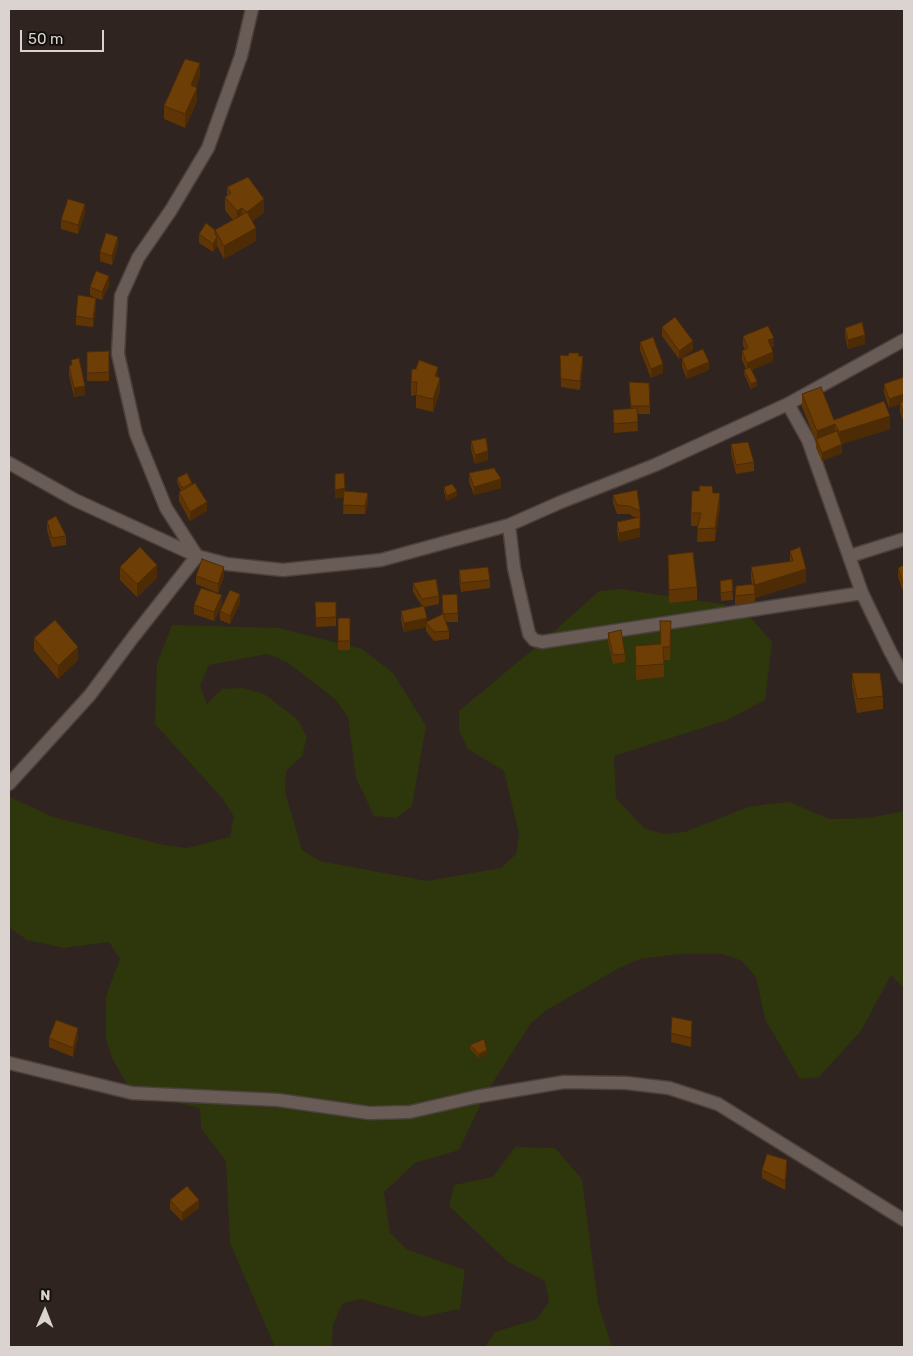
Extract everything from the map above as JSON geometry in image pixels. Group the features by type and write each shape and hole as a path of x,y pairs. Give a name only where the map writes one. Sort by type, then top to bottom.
{"street":[{"path":"197,556 166,508 136,434 118,354 122,296 138,258 171,210 208,148 241,56 252,9"},
{"path":"9,463 74,500 197,556 227,564 283,570 381,560 508,525 656,465 788,404 904,340"},
{"path":"788,404 808,440 862,592 904,677"},
{"path":"508,525 514,568 529,634 534,640 542,642 862,592"},
{"path":"850,556 904,540"},
{"path":"9,784 90,695 197,556"},
{"path":"9,1063 132,1093 278,1100 369,1113 410,1112 474,1097 564,1082 626,1083 669,1088 718,1104 904,1220"}],"green space":[{"path":"619,589 723,604 745,611 772,642 765,700 727,720 614,756 616,798 644,828 664,834 685,832 748,807 768,804 790,802 829,819 869,818 904,811 904,988 891,975 861,1031 819,1077 800,1079 765,1019 756,977 742,961 722,954 680,954 640,959 619,968 547,1010 531,1023 485,1095 459,1150 415,1163 384,1192 390,1233 406,1249 465,1270 460,1309 422,1317 362,1299 343,1303 333,1324 332,1347 275,1347 230,1243 226,1161 201,1129 200,1108 132,1093 112,1058 106,1039 106,996 120,959 109,942 64,948 27,940 9,927 9,795 53,817 164,845 187,848 230,837 234,817 223,799 155,724 157,663 172,625 279,628 362,649 393,673 426,726 412,806 396,818 374,816 356,778 348,717 336,700 287,662 267,654 209,665 200,685 207,704 222,689 243,688 264,694 297,719 307,737 302,756 286,771 285,792 302,850 320,861 427,881 501,868 516,854 519,834 504,771 468,749 459,730 459,711 542,642 599,591"},
{"path":"515,1147 555,1148 582,1179 598,1303 612,1347 485,1347 495,1332 537,1319 549,1302 545,1281 508,1262 449,1206 454,1185 493,1177"}],"building":[{"path":"185,59 200,63 191,85 197,88 185,114 164,106"},
{"path":"248,177 264,199 247,212 242,208 237,211 225,197 231,193 227,187"},
{"path":"68,199 85,204 78,225 61,220"},
{"path":"247,212 256,228 224,246 215,230"},
{"path":"206,223 215,230 217,237 213,244 199,234"},
{"path":"106,233 118,237 112,256 100,252"},
{"path":"96,271 109,276 102,292 90,287"},
{"path":"78,295 96,298 93,319 76,316"},
{"path":"675,317 693,341 679,351 662,327"},
{"path":"862,322 865,335 848,340 845,328"},
{"path":"768,326 774,338 768,340 773,352 747,363 742,351 748,348 743,336"},
{"path":"653,337 663,364 651,369 640,342"},
{"path":"703,349 709,362 687,371 682,358"},
{"path":"109,351 109,372 87,373 87,352"},
{"path":"569,353 579,353 578,356 583,356 580,381 561,379 560,355 568,356"},
{"path":"79,358 85,386 74,388 69,366 72,365 71,360"},
{"path":"419,360 438,367 435,376 440,378 433,399 416,395 417,382 411,382 412,369 416,369"},
{"path":"750,367 757,381 751,384 744,370"},
{"path":"904,377 904,394 889,399 884,384"},
{"path":"629,382 649,383 650,406 631,406"},
{"path":"821,387 834,420 884,401 890,416 839,432 835,424 817,431 802,394"},
{"path":"904,401 904,415 900,403"},
{"path":"637,408 638,422 614,424 613,410"},
{"path":"837,431 842,444 822,453 816,439"},
{"path":"486,438 488,451 475,455 471,441"},
{"path":"748,442 754,462 736,465 731,444"},
{"path":"494,468 501,479 474,487 469,473"},
{"path":"187,473 192,483 182,488 177,478"},
{"path":"344,473 345,488 335,490 335,474"},
{"path":"195,483 207,502 190,512 179,492"},
{"path":"452,484 457,491 447,496 444,487"},
{"path":"699,486 712,486 713,493 720,493 715,528 697,529 701,513 691,513 692,491 700,491"},
{"path":"637,490 640,511 629,506 617,505 613,495"},
{"path":"344,491 368,493 365,506 343,505"},
{"path":"56,516 66,536 52,538 47,521"},
{"path":"640,517 640,528 619,533 617,522"},
{"path":"140,547 157,565 137,584 120,567"},
{"path":"800,547 806,569 755,585 751,567 793,561 790,551"},
{"path":"693,552 697,587 669,590 668,555"},
{"path":"202,559 224,567 218,584 196,576"},
{"path":"904,565 904,582 903,583 898,568"},
{"path":"488,567 490,580 461,583 459,570"},
{"path":"436,579 439,596 422,599 413,583"},
{"path":"732,579 733,591 721,593 720,581"},
{"path":"754,584 755,594 735,596 736,586"},
{"path":"201,588 222,595 214,612 194,605"},
{"path":"230,590 240,594 230,616 220,611"},
{"path":"457,594 458,613 443,614 442,595"},
{"path":"315,602 336,602 336,617 316,618"},
{"path":"424,606 427,618 404,623 401,611"},
{"path":"443,614 449,631 434,632 426,622"},
{"path":"338,618 350,618 350,641 338,641"},
{"path":"55,620 78,647 58,666 34,638"},
{"path":"660,621 671,621 670,647 663,647 664,664 636,666 635,646 661,644"},
{"path":"621,630 625,654 613,655 608,633"},
{"path":"852,673 880,673 883,696 857,699"},
{"path":"672,1017 692,1021 691,1038 671,1033"},
{"path":"56,1020 78,1028 73,1048 49,1038"},
{"path":"484,1039 487,1050 479,1054 470,1045"},
{"path":"767,1154 787,1160 785,1181 762,1170"},
{"path":"187,1186 199,1200 182,1213 170,1200"}]}
